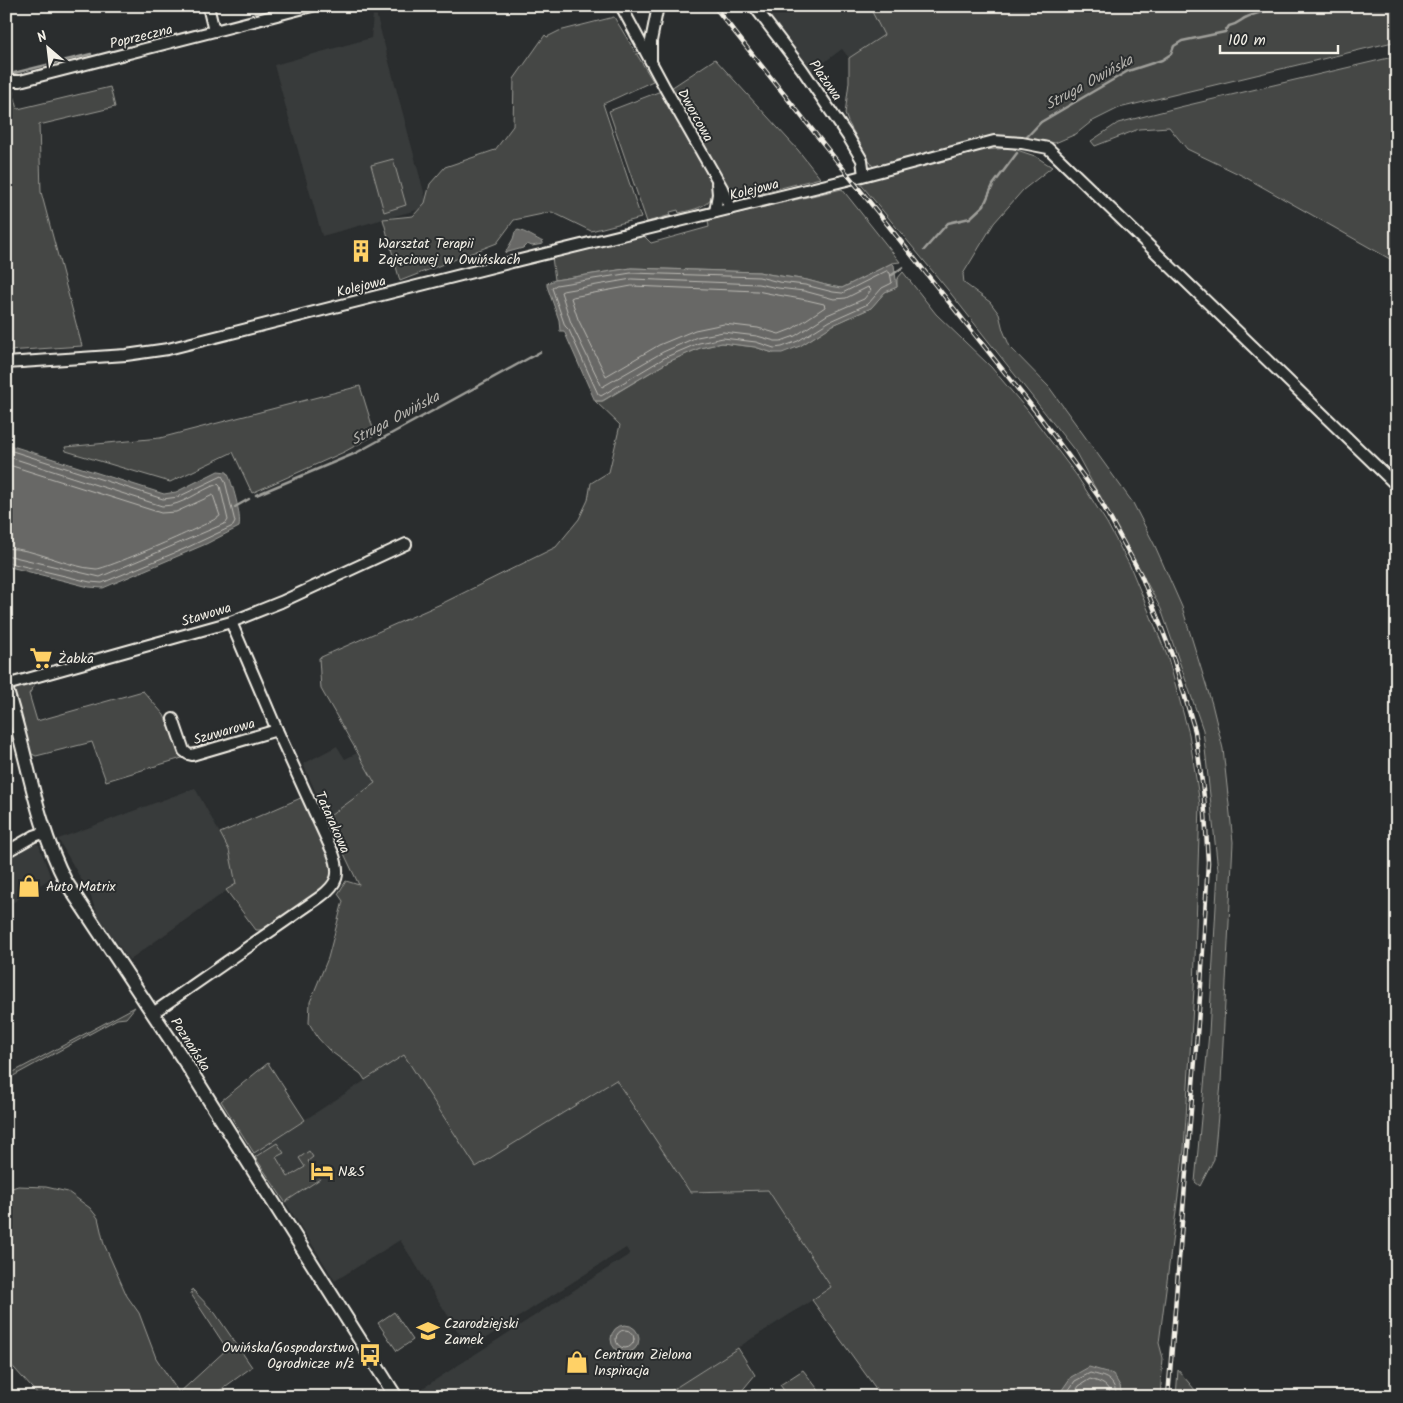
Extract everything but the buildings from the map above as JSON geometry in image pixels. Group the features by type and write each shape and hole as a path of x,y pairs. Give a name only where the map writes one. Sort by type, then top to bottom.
{"main road":[{"name":"Poznańska","path":"6,687 46,832 59,868 71,891 153,1014 396,1397"}],"street":[{"path":"208,6 214,31"},
{"name":"Poprzeczna","path":"6,81 20,81 312,6"},
{"name":"Dworcowa","path":"621,6 730,209"},
{"name":"Dworcowa","path":"652,63 652,36 658,6"},
{"name":"Plażowa","path":"754,6 845,130 862,160 864,175"},
{"path":"638,38 646,39 652,36"},
{"name":"Kolejowa","path":"6,363 126,355 168,349 994,141 1022,143 1048,148 1397,486"},
{"name":"Dworcowa","path":"715,212 718,194 716,180"},
{"name":"Stawowa","path":"6,687 231,622 280,602 406,544"},
{"name":"Tatarakowa","path":"153,1014 320,897 334,884 337,873 335,860 231,622"},
{"name":"Szuwarowa","path":"172,719 184,750 192,755 277,730"},
{"path":"6,852 34,836 46,832"}],"shaded area":[{"path":"758,6 869,6 884,35 849,58 842,49 810,73"},
{"path":"869,6 1397,6 1397,41 1119,108 1091,122 1076,134 1055,143 1036,139 982,137 970,143 873,167 845,114 849,82 849,58 884,35"},
{"path":"373,13 377,13 428,207 322,236 274,65 371,38"},
{"path":"614,17 653,81 603,104 641,218 591,231 552,212 514,220 497,243 400,281 383,219 413,216 425,203 430,184 445,167 495,150 513,126 514,79 545,35 547,37 559,31"},
{"path":"1397,56 1397,263 1243,176 1187,149 1169,127 1139,129 1095,146 1091,141 1118,123"},
{"path":"715,59 798,150 820,178 753,195 751,192 744,194 744,197 738,198 731,194 671,88"},
{"path":"110,87 115,107 39,125 41,192 82,346 7,351 7,92 13,91 18,109"},
{"path":"661,91 712,183 713,191 708,202 698,208 679,213 678,210 670,212 671,215 647,222 609,111"},
{"path":"1011,148 1035,156 1052,167 1023,190 994,223 963,274 964,283 990,302 999,314 1010,347 1049,387 1133,503 1155,546 1182,607 1212,704 1223,749 1233,842 1221,1083 1214,1159 1200,1186 1195,1182 1209,1033 1218,870 1203,730 1161,609 1075,451 948,290 859,182 982,150"},
{"path":"393,159 406,205 384,212 371,165"},
{"path":"842,189 900,262 892,263 842,288 759,272 631,268 555,280 552,257 642,234 651,243 709,227 708,220"},
{"path":"903,272 936,314 991,367 1028,411 1077,476 1107,523 1130,566 1168,658 1189,734 1200,804 1194,989 1184,1149 1159,1343 1163,1358 1160,1397 1122,1397 1120,1386 1060,1394 1057,1397 882,1397 812,1300 831,1287 768,1190 690,1192 616,1080 476,1167 404,1055 365,1080 361,1074 329,1050 318,1038 309,1023 310,1002 328,958 343,901 338,894 346,881 359,885 327,818 375,783 321,689 319,658 443,603 556,547 579,519 588,500 591,483 609,472 620,425 595,401 603,401 668,362 700,348 722,343 755,347 773,353 800,346 833,325 871,308 885,292 897,287 897,279"},
{"path":"360,386 375,435 344,452 252,493 233,452 170,482 66,451 65,447 160,438"},
{"path":"33,682 34,686 29,694 37,721 143,691 164,715 182,758 106,781 92,742 36,756 30,753 13,693 18,685"},
{"path":"337,746 345,759 357,753 375,783 327,818 303,764"},
{"path":"195,788 229,850 236,884 129,960 98,916 90,895 58,839"},
{"path":"303,797 318,826 332,861 332,879 329,885 322,891 292,913 266,930 256,930 226,890 236,884 229,850 220,833"},
{"path":"32,842 39,845 51,878 6,907 6,858"},
{"path":"135,1007 126,1018 117,1019 6,1080 6,1076"},
{"path":"404,1055 476,1167 616,1080 690,1192 768,1190 831,1288 661,1397 409,1397 630,1254 626,1248 469,1349 400,1240 335,1281 254,1153"},
{"path":"268,1063 305,1120 254,1153 221,1101"},
{"path":"277,1143 284,1153 276,1157 288,1177 305,1167 299,1158 309,1151 313,1157 308,1161 320,1179 285,1202 255,1157"},
{"path":"18,1186 46,1187 68,1192 90,1208 98,1218 104,1244 127,1296 139,1313 156,1358 179,1393 227,1349 191,1294 192,1289 215,1313 252,1367 211,1397 40,1397 6,1359 6,1190"},
{"path":"394,1312 413,1340 397,1351 378,1323"},
{"path":"738,1348 755,1375 740,1393 742,1397 661,1397"},
{"path":"803,1370 824,1397 789,1397 780,1385"},
{"path":"1178,1370 1201,1397 1176,1397"}],"water":[{"path":"518,230 527,233 543,242 543,244 532,246 527,244 523,248 505,253 515,232"},
{"path":"892,263 894,265 897,287 885,292 871,308 833,325 800,346 782,353 722,343 700,348 668,362 602,401 595,401 564,331 560,331 559,320 547,286 547,283 555,280 631,268 759,272 842,288"},
{"path":"6,444 164,494 176,492 218,471 227,472 238,507 239,527 206,544 103,588 89,587 6,566"},
{"path":"625,1325 635,1329 639,1339 635,1349 625,1353 615,1349 611,1339 615,1329"},
{"path":"1089,1367 1113,1374 1120,1386 1122,1397 1057,1397 1071,1377"}],"waterway":[{"name":"Struga Owińska","path":"1025,139 1041,122 1128,71 1162,60 1171,54 1174,46 1182,41 1225,32 1229,26 1263,11 1272,10 1273,6"},
{"path":"14,73 91,54"},
{"path":"924,250 948,223 970,218 984,205 993,185 1017,153"},
{"path":"892,275 903,267"},
{"name":"Struga Owińska","path":"256,495 356,453 540,352"},
{"name":"Struga Owińska","path":"235,507 249,499"}],"railway":[{"path":"714,6 1037,413 1098,496 1141,575 1174,660 1195,731 1204,797 1208,862 1201,985 1168,1397"}],"place":[{"name":"Warsztat Terapii Zajęciowej w Owińskach","path":"361,251"},
{"name":"Żabka","path":"41,658"},
{"name":"Auto Matrix","path":"29,886"},
{"name":"N&S","path":"322,1171"},
{"name":"Czarodziejski Zamek","path":"428,1331"},
{"name":"Owińska/Gospodarstwo Ogrodnicze n/ż","path":"370,1355"},
{"name":"Centrum Zielona Inspiracja","path":"577,1362"}]}
